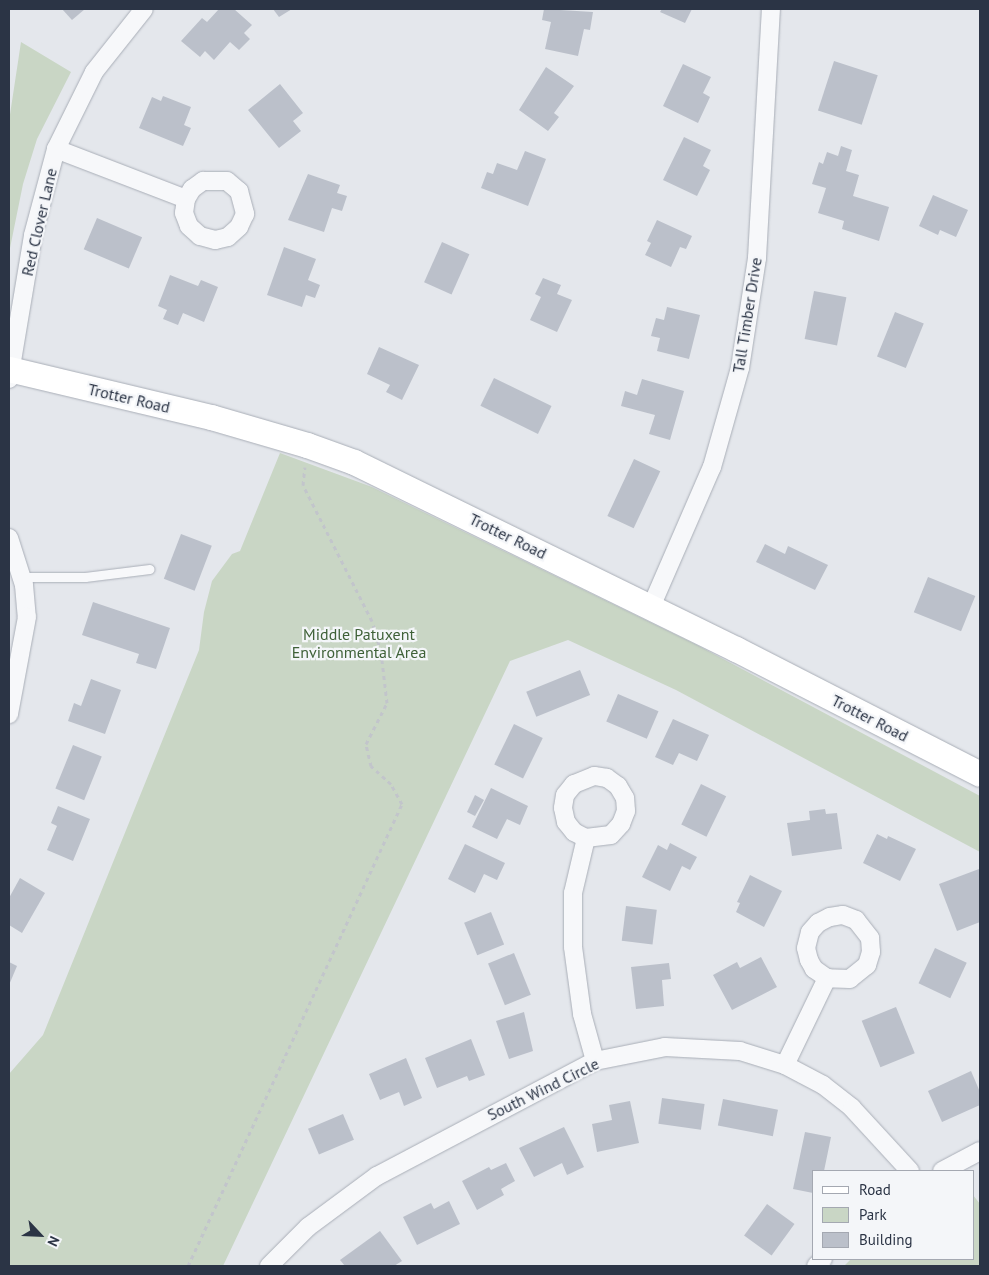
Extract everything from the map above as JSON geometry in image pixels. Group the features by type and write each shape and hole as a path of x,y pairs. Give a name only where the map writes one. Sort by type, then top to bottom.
{"street":[{"name":"Red Clover Lane","path":"9,373 33,235 56,149 94,72 144,9"},
{"name":"Tall Timber Drive","path":"651,606 712,467 740,368 757,258 771,9"},
{"path":"56,149 186,199"},
{"name":"Trotter Road","path":"9,373 211,417 307,445 399,482 651,606 980,774"},
{"path":"9,538 22,577 27,617 9,714"},
{"path":"586,838 573,893 572,947 582,1014 595,1061"},
{"path":"785,1065 826,978"},
{"name":"South Wind Circle","path":"270,1266 308,1227 377,1176 595,1061 665,1047 702,1047 740,1051 785,1065 823,1085 852,1108 909,1170"},
{"path":"944,1170 980,1151"}],"lane":[{"path":"22,577 85,577 150,569"}],"path":[{"path":"188,1266 402,804 391,784 370,766 366,744 387,703 381,652 372,621 303,485 307,445"}],"green space":[{"path":"21,42 71,72 37,139 23,184 9,253 9,121"},
{"name":"Middle Patuxent Environmental Area","path":"280,453 372,487 697,645 980,796 980,852 676,690 568,640 510,661 223,1266 9,1266 9,1074 43,1035 199,650 204,612 212,581 232,554 240,551"},
{"path":"974,1196 980,1204 980,1266 844,1266 850,1260 974,1260"}],"building":[{"path":"62,9 85,9 72,20"},
{"path":"219,9 234,9 252,25 244,33 250,39 239,50 230,42 214,60 205,51 200,57 181,41 202,18 207,22"},
{"path":"273,9 292,9 279,17"},
{"path":"544,9 593,12 590,30 584,29 578,56 545,49 551,22 542,20"},
{"path":"662,9 692,9 685,23 660,12"},
{"path":"834,61 878,75 862,125 818,110"},
{"path":"683,64 711,77 703,93 710,97 698,123 663,106"},
{"path":"546,67 574,86 554,113 559,117 548,131 519,110"},
{"path":"280,84 303,113 293,121 301,131 279,148 248,110"},
{"path":"163,96 191,107 184,125 191,128 183,146 139,128 152,97 161,101"},
{"path":"684,137 711,150 703,166 710,170 697,196 663,180"},
{"path":"841,146 852,150 846,171 859,175 853,196 889,207 879,241 842,229 844,221 818,213 826,188 812,184 819,162 823,164 827,152 838,156"},
{"path":"525,151 546,159 528,206 481,188 487,172 493,174 497,163 517,170"},
{"path":"308,174 340,185 337,193 347,196 342,211 332,208 324,232 288,220"},
{"path":"933,195 968,210 956,237 940,230 938,235 919,226"},
{"path":"97,218 142,237 129,268 84,249"},
{"path":"657,220 692,236 686,249 680,247 671,267 645,255 651,243 647,241"},
{"path":"442,242 469,254 452,294 424,282"},
{"path":"284,247 316,259 308,280 320,285 315,298 306,295 302,307 267,295"},
{"path":"170,275 198,286 201,280 218,287 204,322 183,313 178,325 163,319 167,310 158,306"},
{"path":"543,278 561,285 557,294 572,300 557,332 530,320 541,297 535,294"},
{"path":"814,291 846,297 837,345 805,339"},
{"path":"667,307 700,315 689,359 657,351 660,338 651,336 656,318 664,320"},
{"path":"895,312 924,324 906,368 877,357"},
{"path":"379,347 419,365 402,400 386,392 390,385 367,374"},
{"path":"494,378 552,406 538,434 480,406"},
{"path":"642,379 684,391 670,440 649,434 655,415 621,406 625,391 637,395"},
{"path":"634,459 660,471 634,528 607,516"},
{"path":"181,534 212,546 195,591 164,579"},
{"path":"765,544 785,554 788,546 828,565 815,590 756,562"},
{"path":"928,577 975,596 961,631 914,612"},
{"path":"93,602 170,628 156,669 136,663 139,654 82,635"},
{"path":"580,670 590,695 536,717 526,692"},
{"path":"91,679 121,690 105,734 68,721 74,703 81,706"},
{"path":"618,694 659,711 647,739 606,722"},
{"path":"673,719 709,735 697,761 679,753 673,765 655,757"},
{"path":"514,724 543,738 523,778 494,764"},
{"path":"73,745 102,757 84,800 55,789"},
{"path":"701,784 726,796 706,837 681,824"},
{"path":"491,788 528,806 520,825 507,819 497,839 472,827"},
{"path":"475,795 484,800 475,816 467,812"},
{"path":"58,806 90,819 73,861 47,850 57,826 51,823"},
{"path":"825,809 826,814 837,813 842,849 792,856 787,823 810,820 809,811"},
{"path":"877,834 887,839 888,836 916,849 900,881 863,863"},
{"path":"670,843 697,857 690,870 682,866 670,891 642,877 658,845 667,850"},
{"path":"465,844 505,863 497,880 484,874 475,893 448,879"},
{"path":"979,869 980,922 957,931 939,884"},
{"path":"750,875 782,891 764,927 736,912 740,903 737,902"},
{"path":"20,878 45,893 22,933 9,925 9,898"},
{"path":"626,906 657,910 653,945 622,941"},
{"path":"491,912 504,944 477,955 464,923"},
{"path":"935,948 967,963 950,998 919,983"},
{"path":"514,953 531,995 505,1005 488,963"},
{"path":"761,957 777,987 732,1010 713,975 737,962 740,968"},
{"path":"9,962 17,966 9,985"},
{"path":"669,963 671,979 662,980 664,1006 636,1009 631,967"},
{"path":"896,1007 915,1053 880,1067 862,1021"},
{"path":"524,1012 533,1051 509,1059 496,1021"},
{"path":"471,1039 485,1075 469,1081 467,1076 437,1088 425,1058"},
{"path":"406,1058 422,1098 404,1106 399,1092 380,1100 369,1074"},
{"path":"971,1071 980,1092 980,1105 942,1122 928,1091"},
{"path":"662,1098 705,1104 701,1130 658,1124"},
{"path":"723,1099 778,1110 773,1136 718,1126"},
{"path":"630,1101 639,1143 597,1152 592,1124 612,1120 609,1105"},
{"path":"343,1114 354,1140 319,1155 308,1129"},
{"path":"564,1127 584,1167 567,1175 562,1163 534,1177 519,1148"},
{"path":"805,1132 831,1137 824,1170 812,1170 812,1193 793,1189"},
{"path":"506,1163 515,1181 501,1189 504,1195 477,1210 462,1181 489,1167 491,1170"},
{"path":"449,1201 460,1224 417,1245 403,1217 431,1203 434,1209"},
{"path":"767,1204 795,1224 772,1256 744,1236"},
{"path":"380,1231 402,1261 394,1266 345,1266 340,1260"}]}
